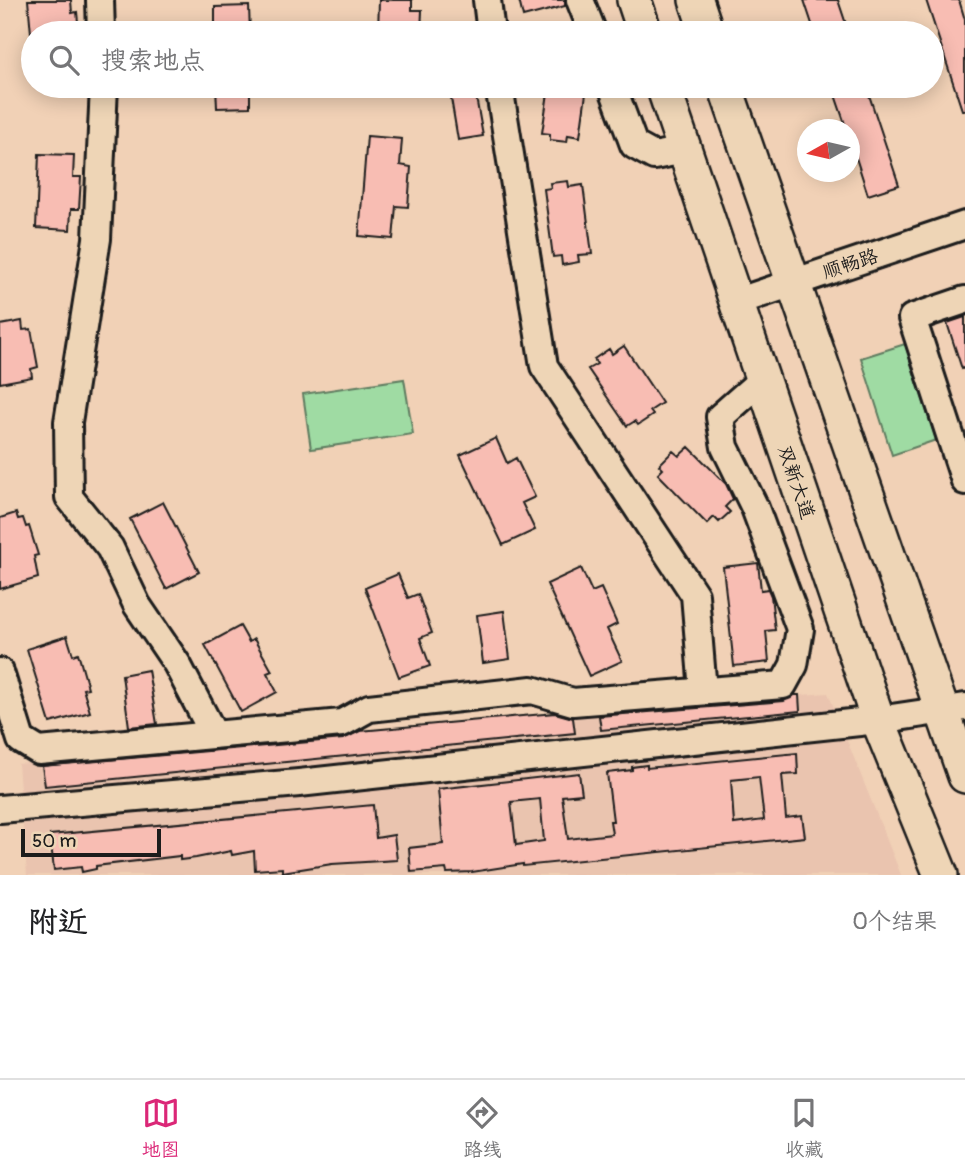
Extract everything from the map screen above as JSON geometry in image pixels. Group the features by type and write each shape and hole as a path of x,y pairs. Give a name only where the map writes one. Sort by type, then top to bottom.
{"main road":[{"path":"634,0 641,21"},
{"path":"696,0 703,21"},
{"name":"双新大道","path":"667,98 878,720 941,875"},
{"path":"729,98 791,282 954,709 965,776"}],"street":[{"path":"100,0 101,21"},
{"path":"486,0 489,21"},
{"path":"580,0 588,21"},
{"path":"103,98 97,239 68,422 69,497 110,548 136,606 177,664 214,735"},
{"path":"501,98 544,366 695,595 703,691"},
{"path":"616,98 634,145 654,156 685,150"},
{"name":"顺畅路","path":"736,302 965,225"},
{"path":"965,300 912,318 965,481"},
{"path":"0,673 21,740 38,751 342,723 369,708 532,691 573,702 783,685 794,666 800,629 755,508 724,447 720,416 763,379"},
{"path":"0,809 299,783 878,720 954,709"}],"shaded area":[{"path":"828,693 901,875 27,875 18,764 495,718"}],"green space":[{"path":"905,344 936,440 892,455 861,358"},
{"path":"404,379 413,434 311,449 303,394"}],"building":[{"path":"28,0 71,0 72,13 77,12 78,21 30,21"},
{"path":"379,0 412,0 412,10 422,10 422,21 378,21"},
{"path":"519,0 565,0 565,6 523,17"},
{"path":"804,0 838,0 845,21 811,21"},
{"path":"926,0 959,0 965,20 965,110 962,110 944,55 944,21 933,21"},
{"path":"249,6 250,21 215,21 215,7"},
{"path":"217,98 250,98 250,107 217,108"},
{"path":"451,98 476,98 483,136 458,140"},
{"path":"547,98 585,98 580,137 568,135 567,142 550,140 550,134 542,133"},
{"path":"836,98 870,98 899,185 868,195 860,170 860,119 843,119"},
{"path":"367,136 402,139 400,165 411,167 408,207 396,206 393,239 359,236"},
{"path":"39,154 74,155 73,177 81,177 79,209 71,209 70,230 36,228"},
{"path":"568,181 569,187 583,185 592,254 578,255 579,262 562,265 561,256 553,257 544,189 551,188 550,183"},
{"path":"965,317 965,368 962,369 947,323"},
{"path":"22,321 23,330 31,329 38,367 31,369 32,377 0,383 0,325"},
{"path":"624,346 662,403 650,411 653,415 638,425 635,421 627,426 588,369 597,364 594,359 609,349 612,354"},
{"path":"496,438 507,463 516,458 535,497 522,503 535,530 503,545 460,455"},
{"path":"689,447 726,484 733,499 725,507 730,512 719,522 714,517 707,524 658,474 663,469 659,465 673,451 679,456"},
{"path":"163,502 199,572 166,589 130,519"},
{"path":"16,513 18,519 23,518 26,527 29,526 38,555 34,556 38,578 0,589 0,518"},
{"path":"758,563 761,590 768,589 771,596 775,630 766,631 769,662 734,666 723,567"},
{"path":"581,568 592,592 601,588 617,624 607,629 622,661 589,676 547,584"},
{"path":"398,574 408,598 418,594 432,633 420,638 430,666 399,677 365,588"},
{"path":"504,611 510,659 483,663 477,615"},
{"path":"240,626 249,642 254,639 272,671 267,673 277,692 241,712 205,645"},
{"path":"67,636 73,655 78,653 88,688 83,689 90,712 50,723 27,649"},
{"path":"148,670 157,724 129,727 122,675"},
{"path":"799,695 800,711 601,730 599,716 784,701"},
{"path":"555,713 573,718 575,733 45,786 42,766 343,739 360,731"},
{"path":"797,753 798,774 782,775 786,818 802,816 805,837 523,864 472,872 447,873 446,869 411,872 409,848 443,844 438,789 579,773 582,794 562,796 568,839 612,834 607,773 647,765 647,768","holes":["759,777 764,820 734,824 731,780","540,799 544,841 516,845 511,802"]},
{"path":"373,805 376,838 394,835 397,860 332,864 282,872 282,868 255,870 254,851 232,855 231,851 180,860 180,856 96,866 96,869 82,872 81,867 54,870 50,835"}]}
